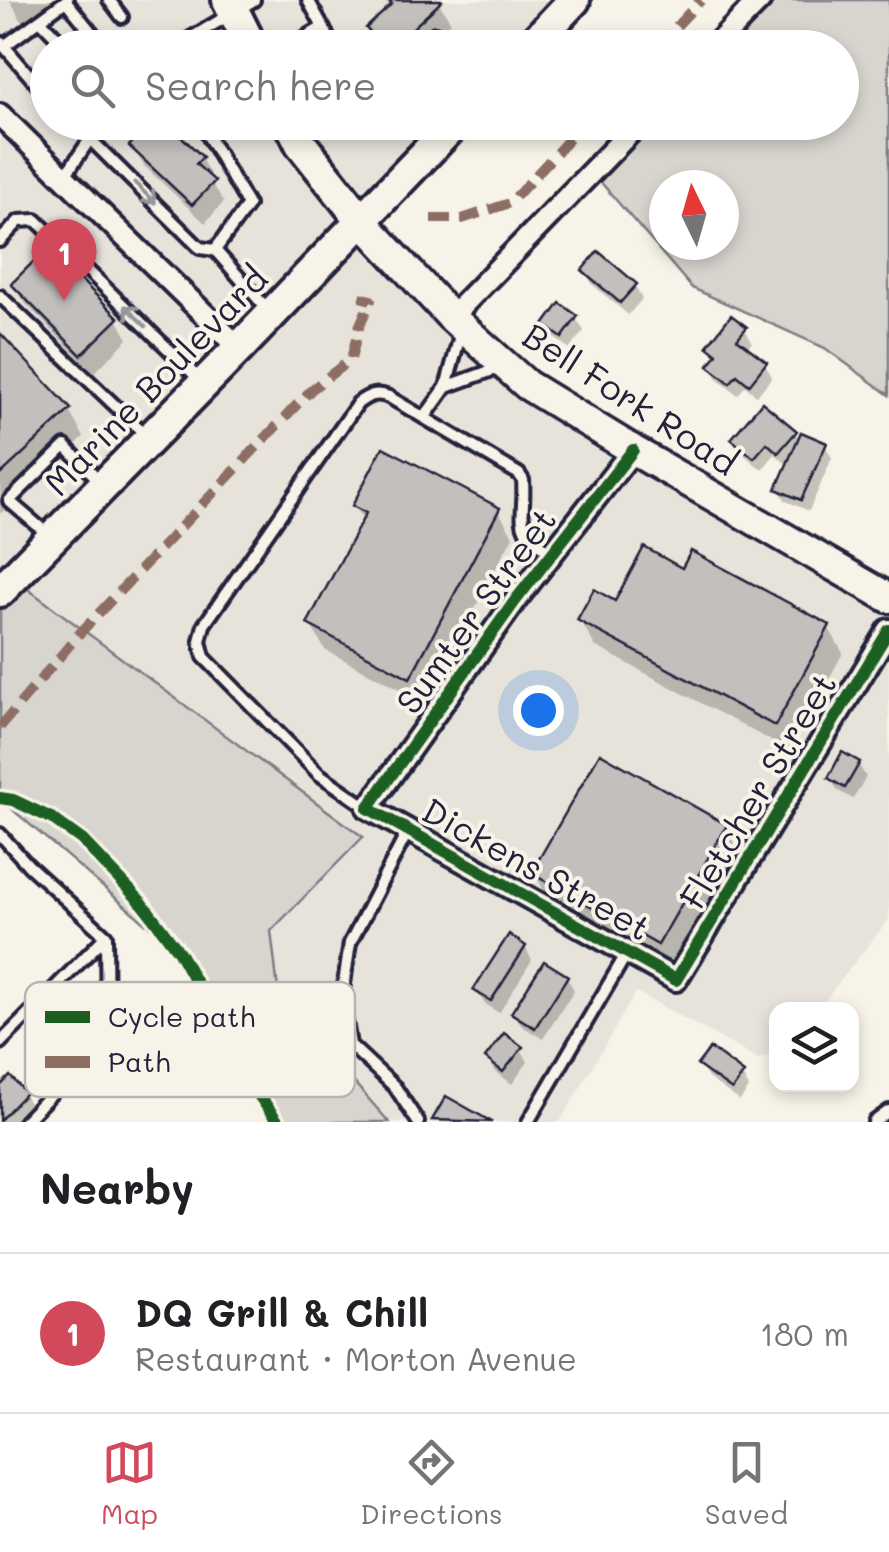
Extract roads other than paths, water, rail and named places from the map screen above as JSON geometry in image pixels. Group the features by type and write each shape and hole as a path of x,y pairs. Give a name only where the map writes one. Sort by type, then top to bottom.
{"main road":[{"path":"546,30 574,0"},
{"path":"239,4 247,30"},
{"path":"299,140 362,221"},
{"name":"Marine Boulevard","path":"4,578 52,538 439,140"},
{"name":"Bell Fork Road","path":"362,221 457,322 527,384 889,598"}],"street":[{"path":"731,30 760,0"},
{"path":"0,114 240,348"},
{"path":"457,322 624,140"},
{"name":"Sumter Street","path":"368,808 515,601 634,450"},
{"name":"Fletcher Street","path":"676,980 889,630"},
{"name":"Dickens Street","path":"368,808 676,980"}],"lane":[{"path":"30,76 2,44 67,0 90,30"},
{"path":"109,0 122,17"},
{"path":"308,0 325,30"},
{"path":"201,30 239,4"},
{"path":"40,20 50,30"},
{"path":"318,30 323,27"},
{"path":"64,177 89,140"},
{"path":"91,140 200,248 215,250 272,314"},
{"path":"210,140 248,205 215,250"},
{"path":"0,240 19,221 36,220 204,384"},
{"path":"0,296 150,439"},
{"path":"424,418 446,387 457,322"},
{"path":"446,387 506,365"},
{"path":"368,808 319,774 204,657 200,641 204,624 358,404 368,395 378,393 518,474 524,480 525,534 553,553"},
{"path":"52,538 5,504 64,446 104,485"},
{"path":"344,982 350,944 408,830"},
{"path":"0,834 106,936 107,982"},
{"path":"60,982 106,936"},
{"path":"528,1122 627,953"},
{"path":"0,1043 25,1018"},
{"path":"355,1050 395,1086 418,1122"},
{"path":"24,1122 48,1097"},
{"path":"874,1122 889,1111"}],"place":[{"name":"DQ Grill & Chill","path":"64,301"}]}
